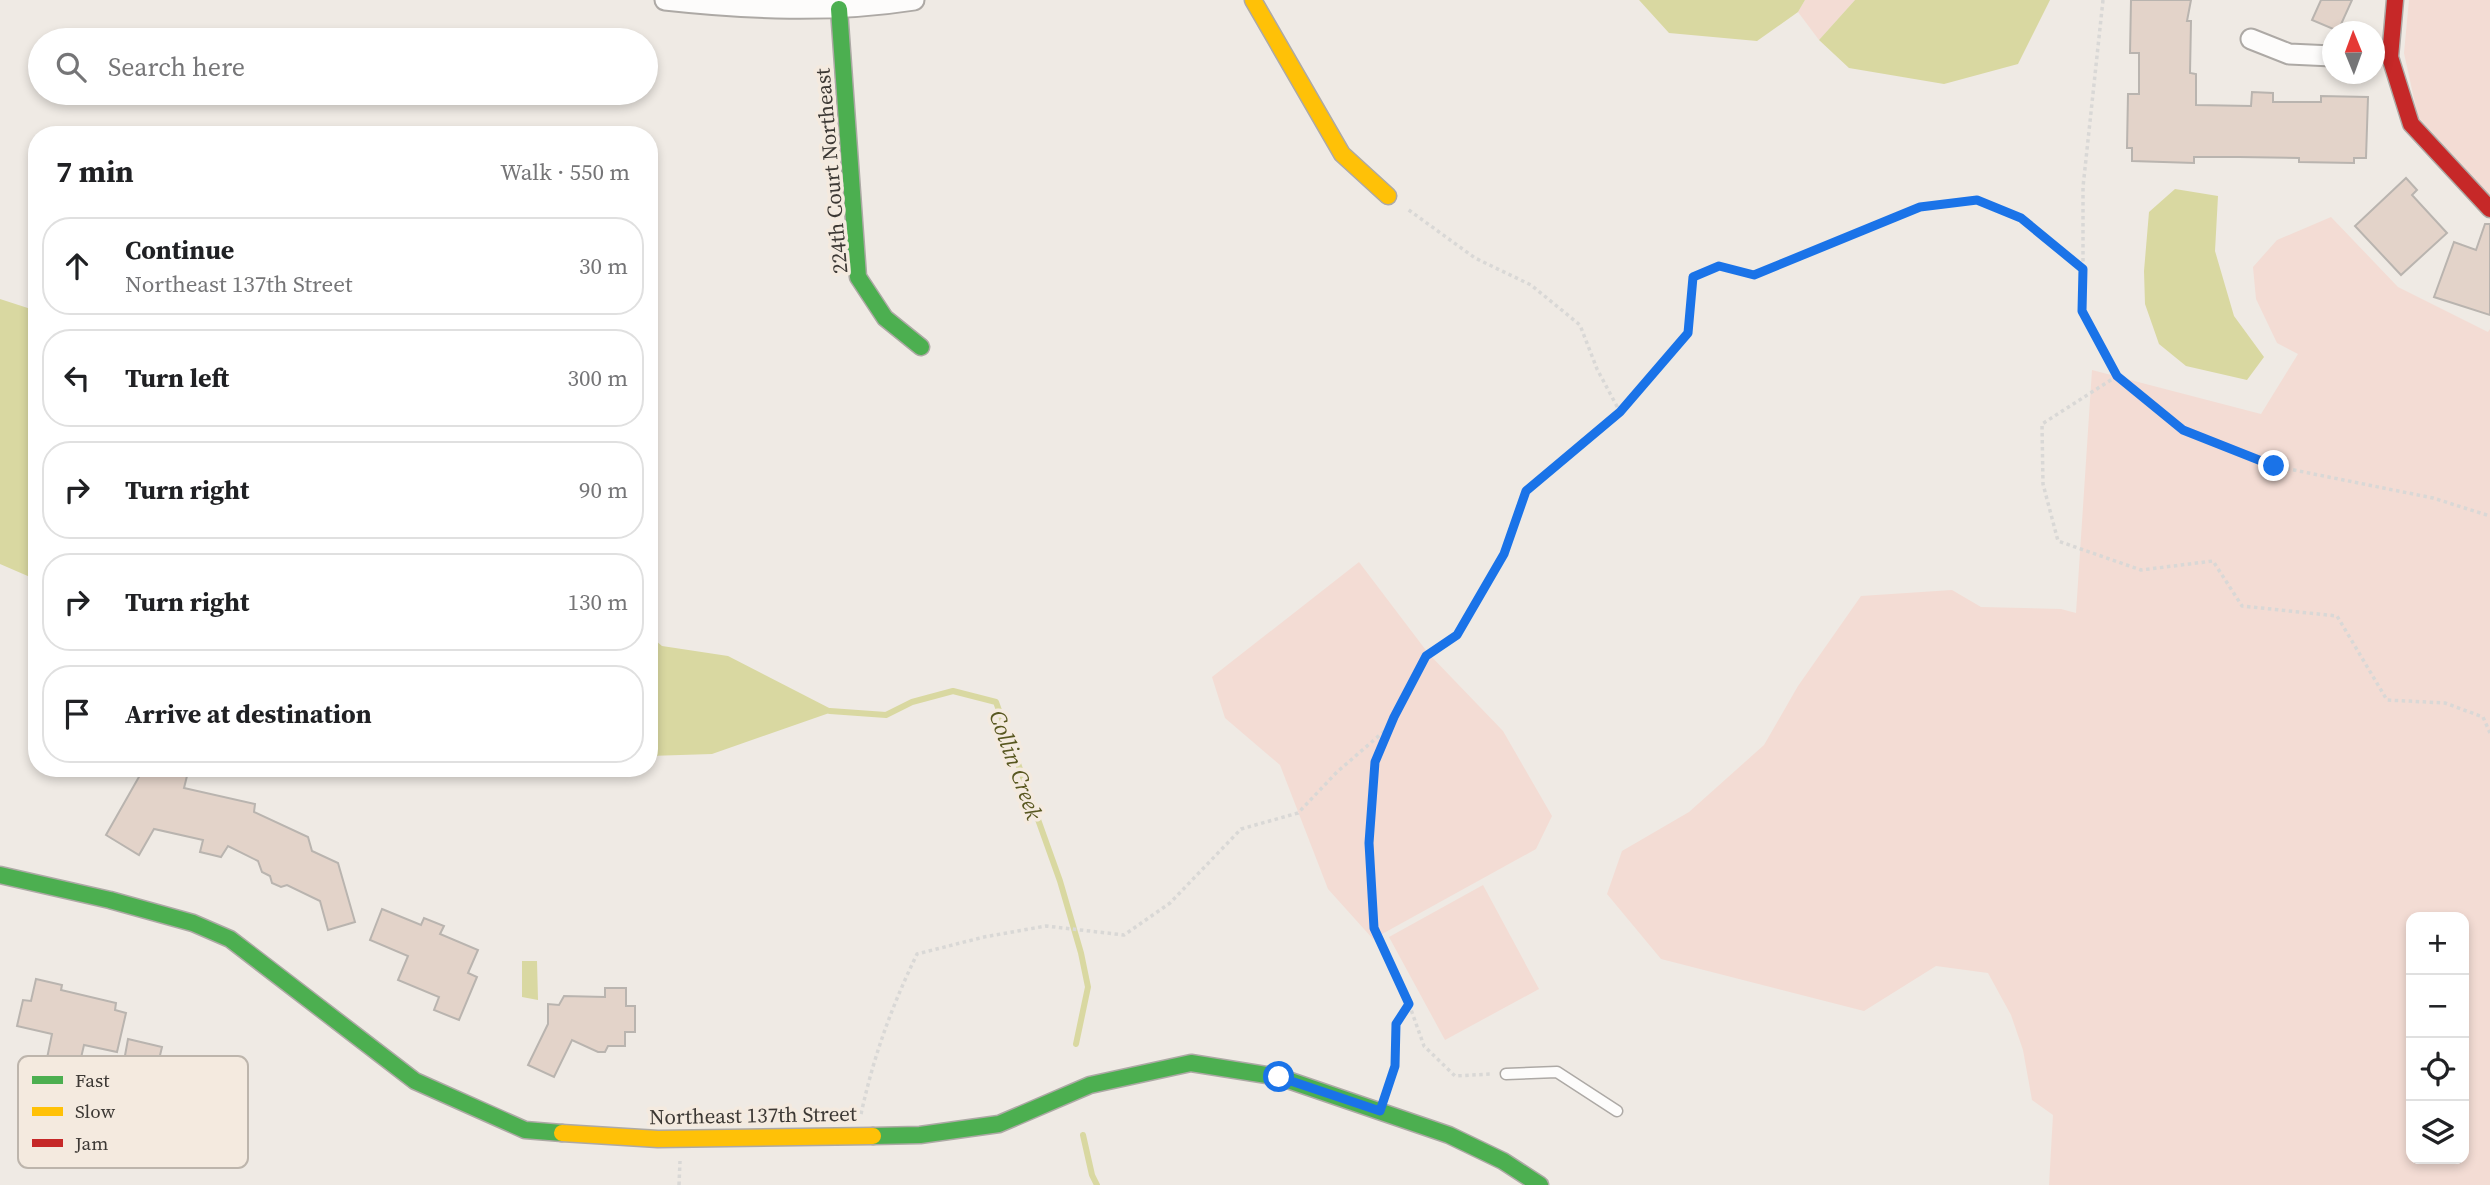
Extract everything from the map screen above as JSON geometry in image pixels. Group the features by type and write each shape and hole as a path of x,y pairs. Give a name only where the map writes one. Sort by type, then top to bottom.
{"street":[{"path":"665,0 737,8 839,9 914,0"},
{"path":"1252,0 1342,154 1388,196"},
{"path":"2385,44 2395,0"},
{"name":"224th Court Northeast","path":"839,9 858,277 885,318 921,347"},
{"path":"2251,39 2289,54 2322,56"},
{"path":"2385,64 2411,124 2490,209"},
{"name":"Northeast 137th Street","path":"0,875 193,923 230,939 415,1081 526,1130 658,1139 919,1135 999,1124 1090,1085 1191,1063 1279,1077 1449,1135 1503,1161 1540,1185"}],"lane":[{"path":"1506,1074 1556,1072 1617,1111"}],"path":[{"path":"2103,0 2083,187 2082,311 2117,376 2183,430 2274,466 2433,498 2490,516"},
{"path":"1388,196 1475,258 1531,285 1580,325 1597,369 1620,412"},
{"path":"1506,1074 1455,1076 1423,1045 1409,1004 1374,928 1369,843 1375,762 1390,725 1426,656 1457,635 1504,554 1526,491 1620,412 1688,333 1693,277 1719,266 1754,275 1920,207 1977,200 2021,218 2083,269"},
{"path":"2117,376 2042,424 2043,484 2058,541 2141,570 2213,561 2242,606 2337,616 2387,700 2445,704 2483,717 2490,733"},
{"path":"856,1135 877,1051 892,1006 917,954 984,937 1046,926 1124,935 1170,903 1241,830 1297,813 1337,772 1390,725"},
{"path":"1380,1111 1395,1066 1396,1024 1409,1004"}],"shaded area":[{"path":"1639,0 1805,0 1798,12 1757,41 1669,33"},
{"path":"1805,0 1855,0 1819,40 1798,12"},
{"path":"1855,0 2050,0 2018,64 1944,84 1849,68 1819,40"},
{"path":"2409,0 2490,0 2490,196 2418,117 2404,53"},
{"path":"2175,189 2218,196 2215,251 2234,316 2264,357 2247,380 2186,366 2159,344 2145,304 2144,271 2149,212"},
{"path":"2331,217 2398,287 2488,332 2490,329 2490,1185 2049,1185 2053,1115 2032,1100 2023,1050 2011,1015 1988,973 1936,966 1864,1011 1661,959 1607,894 1622,851 1689,812 1764,745 1798,686 1861,596 1952,590 1981,607 2061,609 2076,613 2092,370 2261,414 2298,354 2277,343 2256,299 2253,267 2277,240"},
{"path":"0,299 28,308 28,576 0,564"},
{"path":"1359,562 1428,653 1503,731 1552,816 1536,849 1373,939 1328,889 1280,765 1225,718 1212,677"},
{"path":"658,643 662,646 728,656 835,711 712,754 658,756"},
{"path":"1483,885 1539,989 1445,1040 1389,937"},
{"path":"522,961 537,961 538,1000 522,997"}],"building":[{"path":"2131,0 2191,0 2187,21 2191,21 2190,73 2196,74 2196,105 2251,106 2252,92 2273,93 2273,102 2321,102 2321,96 2368,97 2366,158 2354,158 2354,163 2299,162 2299,158 2239,157 2194,157 2194,163 2132,161 2132,148 2127,148 2128,94 2139,94 2139,53 2130,53"},
{"path":"2321,0 2352,0 2343,21 2322,21 2322,24 2312,20"},
{"path":"2406,178 2417,190 2412,195 2447,233 2401,275 2355,226"},
{"path":"2485,224 2490,224 2490,315 2434,297 2454,242 2476,250"},
{"path":"139,777 187,777 184,788 255,804 254,812 308,837 312,851 338,863 355,922 328,930 320,901 287,885 281,887 272,883 270,876 262,872 258,861 228,846 221,857 200,852 203,840 154,829 139,855 106,835"},
{"path":"382,909 421,925 424,918 444,926 440,934 478,950 468,973 477,977 459,1020 434,1010 439,997 398,980 408,956 370,940"},
{"path":"36,979 62,985 61,990 116,1003 115,1010 126,1013 117,1052 84,1045 81,1056 47,1056 52,1034 17,1026 23,1000 31,1001"},
{"path":"605,988 626,988 626,1006 635,1006 635,1032 625,1032 625,1046 608,1046 605,1052 598,1052 572,1040 554,1077 528,1065 548,1024 548,1004 559,1005 564,996 605,997"},
{"path":"128,1039 162,1047 160,1056 125,1056"}],"waterway":[{"name":"Collin Creek","path":"830,711 886,715 912,702 953,691 996,702 1060,881 1081,953 1088,987 1076,1044"},
{"name":"Collin Creek","path":"1083,1135 1092,1175 1097,1185"}],"traffic: fast":[{"path":"839,9 858,277 885,318 921,347"},
{"path":"0,875 110,900 193,923 230,939 415,1081 525,1130 562,1133"},
{"path":"873,1136 920,1135 999,1124 1090,1085 1191,1063 1279,1077 1449,1135 1503,1161 1540,1185"}],"traffic: slow":[{"path":"1253,0 1342,154 1388,196"},
{"path":"562,1133 658,1139 873,1136"}],"traffic: jam":[{"path":"2395,0 2390,57 2411,124 2490,209"}],"route":[{"path":"1279,1077 1380,1111 1395,1066 1396,1024 1409,1004 1374,928 1369,843 1375,762 1394,717 1426,656 1457,635 1504,554 1526,491 1620,412 1688,333 1693,277 1719,266 1754,275 1920,207 1977,200 2021,218 2083,269 2082,311 2117,376 2183,430 2274,466"}]}
